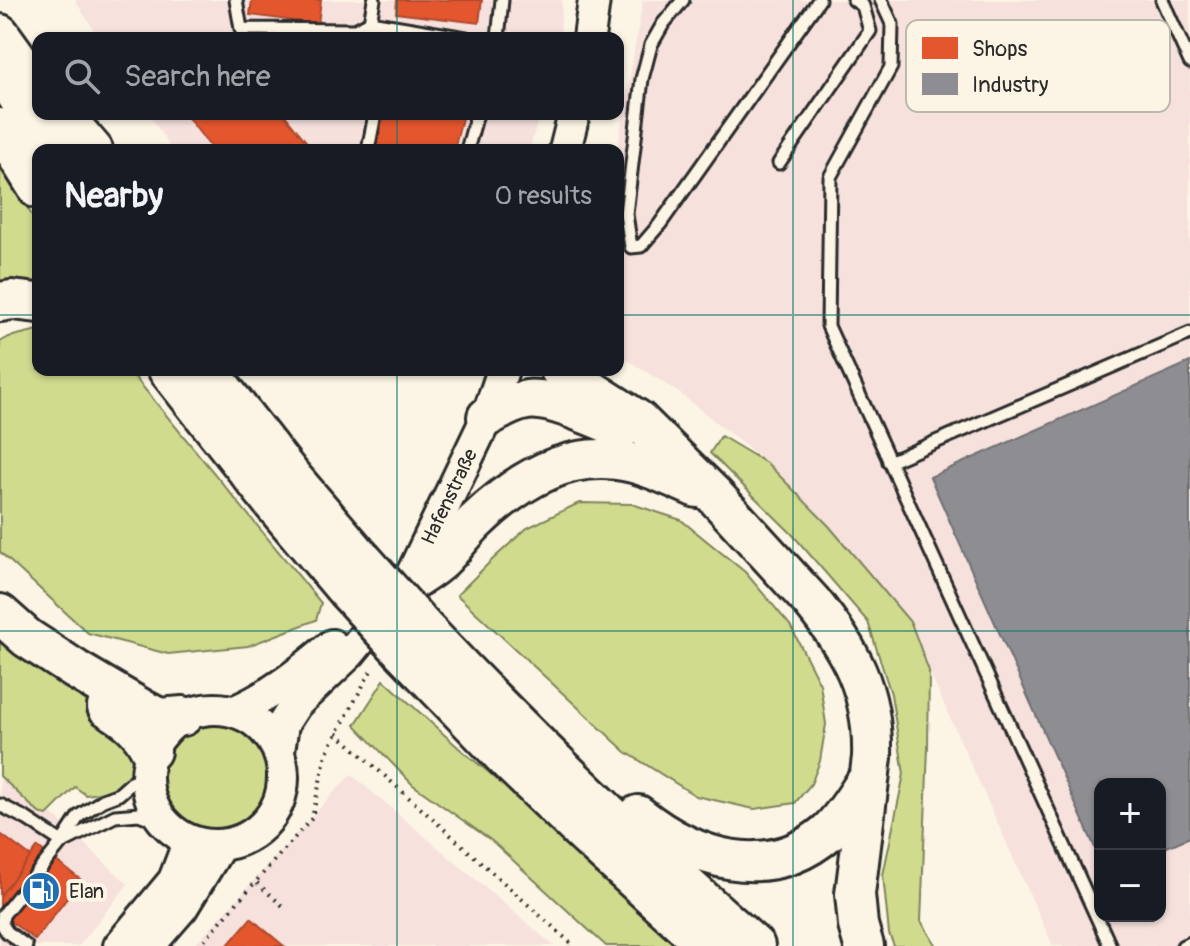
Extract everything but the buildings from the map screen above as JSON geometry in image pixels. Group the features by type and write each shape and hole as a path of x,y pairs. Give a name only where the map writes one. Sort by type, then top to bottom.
{"highway":[{"path":"0,34 32,78"},
{"path":"0,69 32,120"},
{"path":"32,120 47,144"},
{"path":"67,120 88,144"},
{"path":"0,128 32,179"},
{"path":"0,302 32,302"},
{"path":"148,376 187,417 231,451"},
{"path":"173,376 231,451 412,638 510,763 707,946"},
{"path":"213,376 291,476 354,575"},
{"path":"569,376 638,420 714,495 811,601 850,657 871,716 872,757 855,894 864,946"},
{"path":"487,417 513,403 531,399 548,401 603,420 668,451"},
{"path":"407,584 441,561 475,522 509,492 568,463 593,458 617,460 663,473 714,495"},
{"path":"14,626 76,670 142,709 159,718 183,716"},
{"path":"14,626 54,669 132,723 144,737 149,760"},
{"path":"412,638 491,699 566,774 755,946"},
{"path":"566,774 619,800 654,828 681,844 707,855 753,861 790,854 827,833 869,777"}],"street":[{"path":"590,32 594,0"},
{"path":"566,144 572,120"},
{"name":"Hafenstraße","path":"279,751 283,724 296,704 350,653 407,584 487,417 501,376"},
{"name":"Hafenstraße","path":"235,711 284,684 336,642 382,616"},
{"path":"217,708 235,711 261,726 279,751 284,772 282,793 274,813 260,830 242,841 220,846 189,841 163,823 153,807 147,788 149,760 164,730 183,716 217,708"},
{"path":"119,946 174,880 189,841"},
{"path":"149,946 182,908 220,846"}],"lane":[{"path":"236,0 241,29 355,30 370,22 431,32"},
{"path":"370,22 374,0"},
{"path":"499,32 502,0"},
{"path":"683,0 651,45 642,79 626,214 631,247 641,246 660,224 819,0"},
{"path":"779,163 870,31 863,6 854,0"},
{"path":"881,0 892,24 891,67 830,177 828,326 1110,946"},
{"path":"1162,0 1190,62"},
{"path":"390,32 391,25"},
{"path":"369,144 374,120"},
{"path":"469,144 475,120"},
{"path":"889,462 1190,333"},
{"path":"26,946 7,932 2,917 79,816 103,800 119,794 149,760"},
{"path":"0,805 62,842"},
{"path":"62,842 115,816 139,814 163,823"},
{"path":"104,946 130,916 154,903"},
{"path":"1183,946 1190,943"}],"path":[{"path":"337,733 574,946"},
{"path":"256,882 285,908"}],"shaded area":[{"path":"75,0 562,0 560,32 95,32"},
{"path":"643,0 1190,0 1190,946 1053,946 914,638 833,531 768,464 678,392 624,358 624,144 618,144"},
{"path":"153,120 538,120 531,144 168,144"},
{"path":"0,766 128,884 79,946 0,946"},
{"path":"351,774 554,946 194,946"}],"green space":[{"path":"0,167 32,215 32,294 0,292"},
{"path":"32,331 32,376 134,376 321,603 316,620 248,646 168,654 88,633 0,552 0,342"},
{"path":"721,436 768,464 829,526 911,623 929,671 921,921 936,946 894,946 889,934 883,875 904,774 891,694 868,622 792,534 710,453"},
{"path":"579,503 632,504 681,520 745,572 790,625 820,684 826,724 820,761 811,784 795,803 754,809 696,796 626,752 457,595 527,528"},
{"path":"0,633 34,668 32,662 127,727 138,758 131,776 120,787 86,795 75,787 47,815 39,813 0,776"},
{"path":"384,680 460,749 692,946 606,946 492,841 413,785 355,725"},
{"path":"216,725 236,729 253,740 264,757 268,777 264,797 253,814 236,825 216,829 196,825 179,814 168,797 164,777 168,757 179,740 196,729"}],"place":[{"name":"Elan","path":"41,891"}]}
